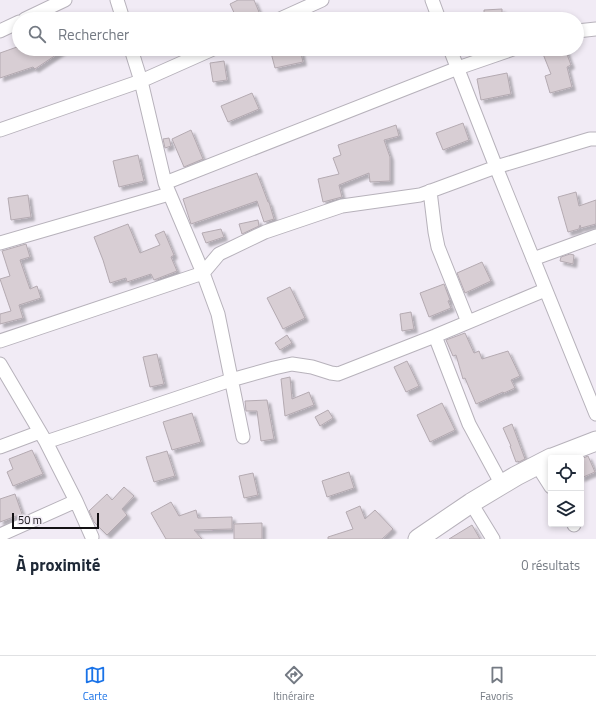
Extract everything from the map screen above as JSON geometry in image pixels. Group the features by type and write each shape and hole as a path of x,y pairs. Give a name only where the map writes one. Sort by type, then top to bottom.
{"street":[{"path":"40,12 65,0"},
{"path":"117,0 121,12"},
{"path":"295,12 322,0"},
{"path":"432,0 436,12"},
{"path":"0,31 12,25"},
{"path":"584,30 596,29"},
{"path":"134,56 167,189 203,272 218,314 244,438"},
{"path":"0,130 141,81 197,56"},
{"path":"453,56 496,167 596,414"},
{"path":"0,243 167,189 458,68 493,56"},
{"path":"0,341 203,272 219,254 265,232 342,206 420,195 496,167 590,139 596,139"},
{"path":"430,192 438,247 468,322"},
{"path":"534,259 596,236"},
{"path":"0,447 43,437 231,380 292,364 312,367 338,374 436,336 546,290"},
{"path":"436,336 469,424 502,485"},
{"path":"0,364 43,437 76,501 92,537"},
{"path":"418,539 502,485 547,460 596,441"},
{"path":"0,535 76,501"},
{"path":"471,504 493,539"}],"building":[{"path":"238,0 254,0 259,12 234,12 230,4"},
{"path":"502,9 502,12 484,12 484,10"},
{"path":"12,49 12,56 54,56 35,69 33,67 0,78 0,53"},
{"path":"272,56 302,56 303,62 275,68"},
{"path":"544,56 568,56 571,65 567,67 572,87 550,93 545,76 551,74"},
{"path":"224,61 227,80 213,82 210,63"},
{"path":"507,73 511,94 481,100 477,79"},
{"path":"252,93 259,109 228,122 221,106"},
{"path":"463,123 469,140 443,150 436,133"},
{"path":"396,125 399,136 384,140 390,157 390,181 370,182 369,173 339,185 342,197 323,202 318,179 339,174 333,158 341,155 338,145"},
{"path":"191,130 203,159 184,167 172,139"},
{"path":"169,138 171,146 165,148 163,139"},
{"path":"138,155 144,181 119,187 113,161"},
{"path":"257,173 269,202 274,219 264,222 257,201 191,224 183,199"},
{"path":"576,192 579,206 596,200 596,224 581,228 580,225 579,229 568,232 558,197"},
{"path":"28,195 31,217 11,220 8,198"},
{"path":"258,220 259,226 242,234 239,224"},
{"path":"128,224 140,253 160,245 155,235 164,231 174,255 171,257 177,271 154,280 151,274 127,282 126,278 110,283 94,237"},
{"path":"221,229 224,237 206,243 202,233"},
{"path":"26,244 30,257 20,260 30,289 37,286 41,298 19,305 23,318 0,324 0,314 11,311 0,279 10,276 2,251"},
{"path":"570,254 574,255 573,264 560,261 561,257"},
{"path":"482,262 491,281 465,293 457,273"},
{"path":"444,284 450,300 448,301 451,308 429,317 420,293"},
{"path":"290,287 305,318 283,329 267,298"},
{"path":"411,312 414,329 402,331 400,314"},
{"path":"465,333 474,353 479,351 482,359 508,351 520,376 511,380 515,388 476,404 465,378 463,379 456,355 453,356 446,340"},
{"path":"287,335 292,343 280,350 275,343"},
{"path":"157,354 164,384 150,387 143,357"},
{"path":"407,361 419,386 406,392 394,367"},
{"path":"290,377 292,399 309,392 314,405 285,416 281,379"},
{"path":"267,400 274,439 261,441 257,411 246,411 245,401"},
{"path":"442,403 455,430 430,442 417,415"},
{"path":"328,410 333,418 320,426 315,417"},
{"path":"192,413 201,442 172,450 163,422"},
{"path":"512,424 525,459 519,462 516,462 503,428"},
{"path":"32,450 43,474 13,486 7,472 13,469 9,459"},
{"path":"167,451 175,476 154,482 146,457"},
{"path":"588,456 595,472 584,477 584,458"},
{"path":"349,472 354,488 327,497 322,481"},
{"path":"253,473 258,495 244,498 239,476"},
{"path":"124,487 134,496 122,509 127,515 107,535 94,522 89,511 107,494 112,500"},
{"path":"15,494 22,514 0,522 0,499"},
{"path":"171,502 179,516 196,510 198,518 232,517 232,529 194,530 202,539 166,539 151,513"},
{"path":"360,506 365,519 375,510 393,529 382,539 328,539 328,537 353,529 346,512"},
{"path":"262,523 262,539 234,539 234,524"},
{"path":"472,525 480,539 449,539"}]}
